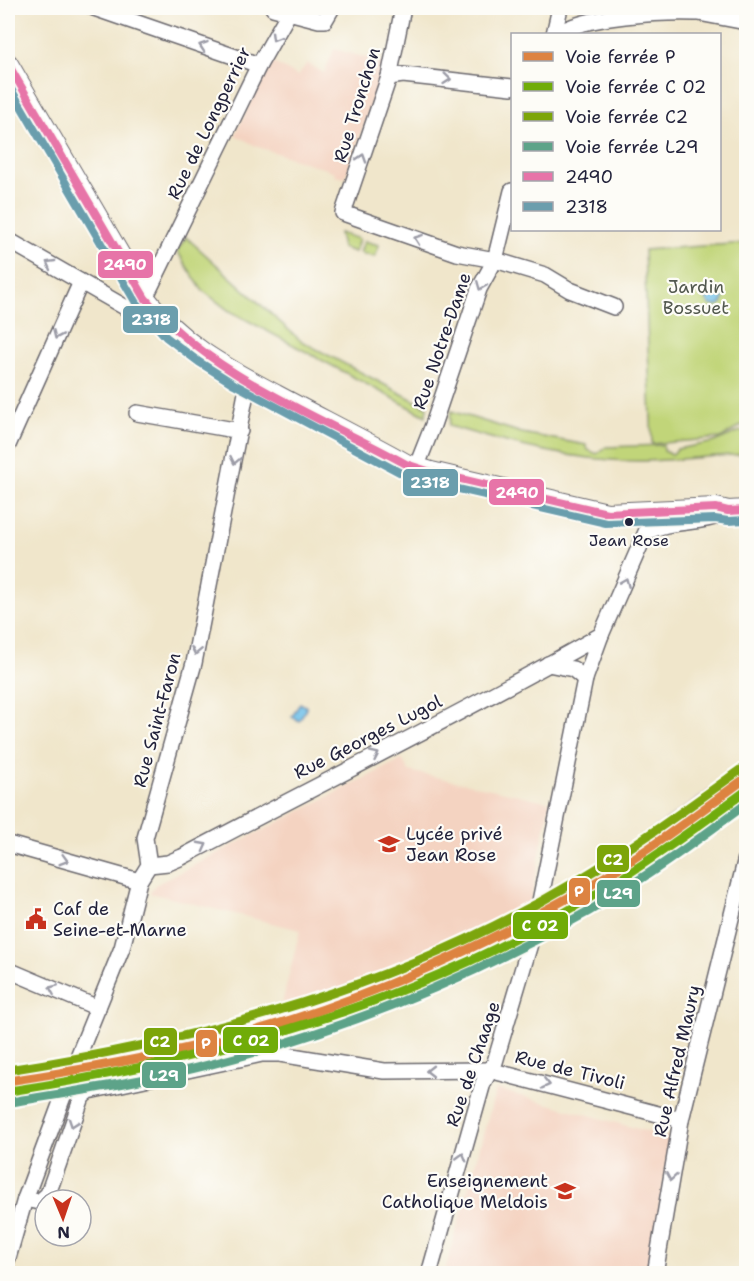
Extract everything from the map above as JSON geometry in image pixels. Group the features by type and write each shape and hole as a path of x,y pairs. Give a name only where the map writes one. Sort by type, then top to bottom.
{"main road":[{"path":"9,71 145,298 192,347 251,382 416,468 607,513 716,508 737,510"}],"street":[{"path":"94,8 260,63"},
{"path":"273,8 288,14 329,14"},
{"name":"Rue Tronchon","path":"403,8 389,77 344,213 457,253 495,260"},
{"path":"554,33 560,8"},
{"path":"676,8 747,22"},
{"path":"562,33 575,25 620,17 696,13"},
{"name":"Rue de Longperrier","path":"145,298 260,63 288,14"},
{"path":"389,77 402,75 511,87"},
{"name":"Rue Notre-Dame","path":"416,468 479,289 495,260 511,199"},
{"path":"8,240 135,313 159,315"},
{"path":"495,260 545,275 570,290 614,308"},
{"path":"8,446 81,282"},
{"name":"Rue Saint-Faron","path":"149,865 146,838 194,663 246,393 251,382"},
{"path":"137,413 240,431"},
{"path":"539,906 585,679 601,635 646,532 660,525 716,519 737,510"},
{"name":"Rue Georges Lugol","path":"149,865 168,863 182,857 601,635"},
{"path":"548,664 573,669 585,679"},
{"path":"8,844 139,881"},
{"name":"Rue Alfred Maury","path":"655,1274 681,1120 747,858"},
{"path":"77,1059 122,948 139,881 149,865"},
{"name":"Rue de Chaage","path":"429,1274 489,1070 495,1062 532,937"},
{"path":"8,970 98,1008"},
{"name":"Rue de Tivoli","path":"25,1199 39,1202 46,1198 82,1096 96,1088 262,1054 280,1054 384,1071 489,1070 681,1120"},
{"path":"8,1258 25,1199 67,1086"}],"shaded area":[{"path":"334,49 386,63 345,178 334,176 335,172 258,147 235,135 270,61 298,76 307,63 324,73"},
{"name":"Lycée privé Jean Rose","path":"402,759 409,771 550,802 529,909 452,950 280,1012 300,930 150,893 155,885"},
{"path":"746,765 746,798 670,856 571,916 467,973 331,1025 253,1049 190,1064 77,1085 89,1057 203,1033 291,1009 452,950 568,886"},
{"path":"61,1062 52,1089 8,1102 8,1068"},
{"name":"Enseignement Catholique Meldois","path":"496,1089 670,1138 650,1273 444,1274"}],"green space":[{"path":"339,233 359,239 355,252 342,248"},
{"path":"186,237 301,341 427,407 426,416 228,310 202,290 177,251"},
{"path":"364,241 379,245 375,257 360,253"},
{"name":"Jardin Bossuet","path":"746,243 746,423 721,438 652,444 644,250"},
{"path":"451,411 522,433 586,445 588,450 597,454 606,447 663,445 664,451 672,455 677,449 714,442 740,431 746,435 746,454 637,461 565,455 449,426"}],"water":[{"path":"715,288 721,291 724,297 721,303 715,306 709,303 706,297 709,291"},
{"path":"300,703 307,707 299,721 292,717"}],"tunnel":[{"path":"67,1086 77,1059"}],"rail line":[{"name":"C2","path":"8,1070 156,1042 229,1024 372,979 441,951 509,919 597,869 740,770"},
{"name":"P","path":"8,1081 106,1065 204,1044 301,1016 396,981 488,940 599,880 663,838 746,778"},
{"name":"L29","path":"11,1102 137,1081 212,1064 310,1035 405,1000 499,958 589,911 669,860 746,804"}],"transit line":[{"name":"2490","path":"8,64 145,298 172,326 202,350 267,392 406,464 431,472 607,513 716,508 728,511 746,510"},
{"name":"2318","path":"8,84 136,303 166,337 199,362 234,384 401,473 428,482 606,523 746,520"},
{"path":"10,1091 160,1063 234,1045 307,1024 379,999 449,970 518,937 586,900 648,861 746,791"}],"place":[{"name":"Jean Rose","path":"629,522"},
{"name":"Lycée privé Jean Rose","path":"389,844"},
{"name":"Caf de Seine-et-Marne","path":"36,919"},
{"name":"Enseignement Catholique Meldois","path":"565,1191"}]}
